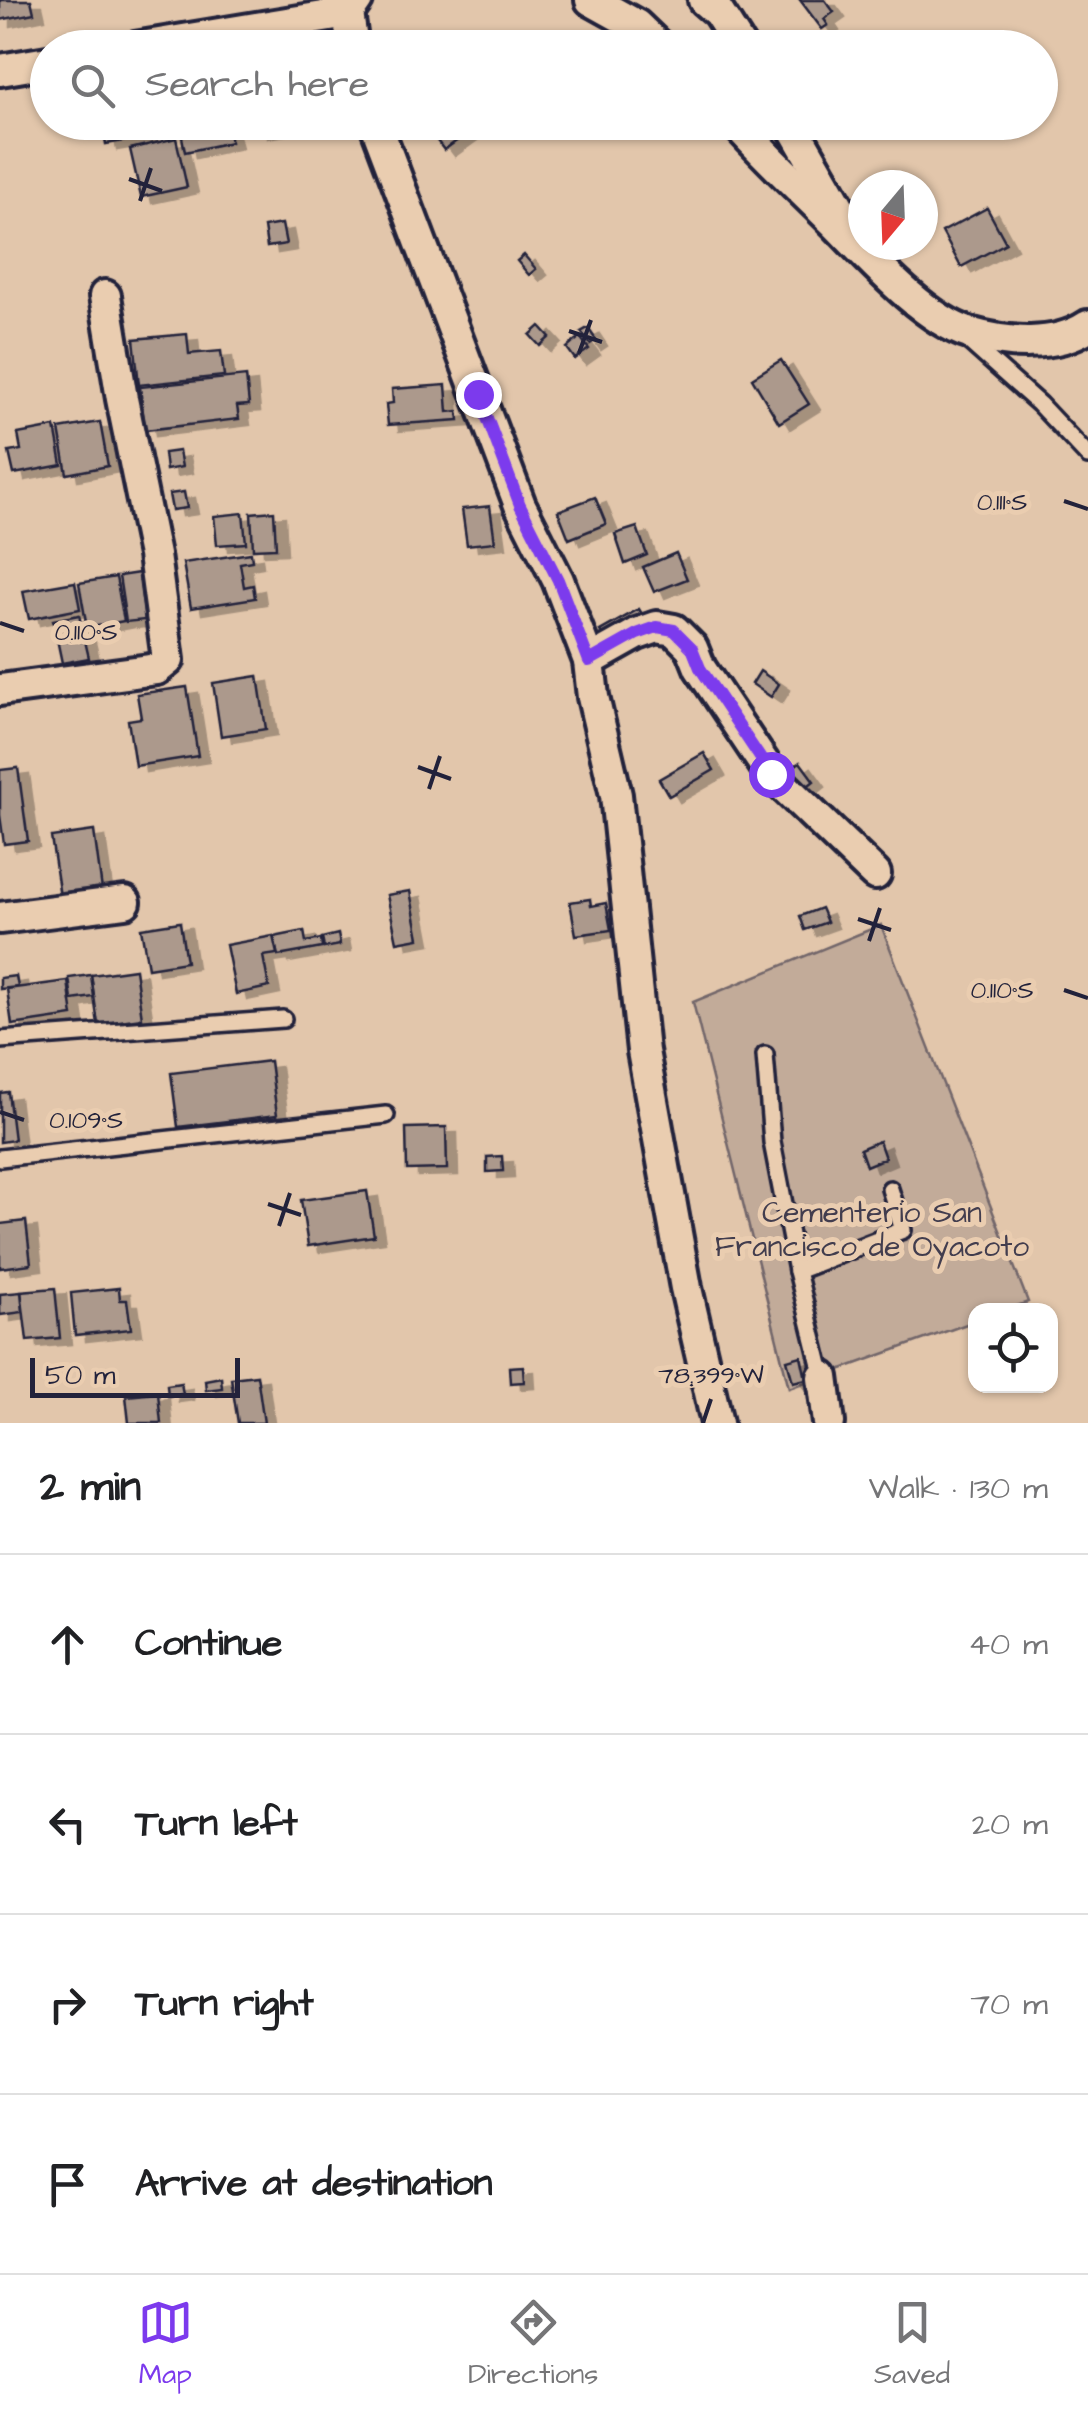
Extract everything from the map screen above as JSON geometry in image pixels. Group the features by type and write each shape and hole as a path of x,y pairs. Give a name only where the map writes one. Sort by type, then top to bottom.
{"street":[{"path":"591,0 640,30"},
{"path":"704,0 730,30"},
{"path":"734,0 751,30"},
{"path":"228,30 353,6"},
{"path":"0,70 30,65"},
{"path":"382,140 520,505 558,580 589,661 592,697 616,795 643,1051 686,1288 717,1423"},
{"path":"753,140 848,237"},
{"path":"800,140 848,223"},
{"path":"871,260 897,286 968,332 1033,343 1072,336 1088,326"},
{"path":"0,690 158,668 168,660 154,555 105,296"},
{"path":"589,661 637,634 657,627 674,630 692,648 700,668 771,774 875,874"},
{"path":"0,918 125,902"},
{"path":"822,1377 829,1423"}],"lane":[{"path":"942,318 1039,404 1088,456"},
{"path":"0,1040 282,1019"},
{"path":"765,1055 772,1142 822,1377"},
{"path":"0,1158 386,1116"},
{"path":"797,1271 903,1230 890,1190"}],"green space":[{"name":"Cementerio San Francisco de Oyacoto","path":"881,925 1028,1302 968,1303 968,1324 789,1388 693,1002"}],"building":[{"path":"0,0 31,0 34,13 0,20"},
{"path":"800,0 825,0 834,12 824,19 828,25 822,29"},
{"path":"176,140 187,187 141,197 130,149"},
{"path":"183,140 231,142 185,152"},
{"path":"436,140 458,140 444,150"},
{"path":"987,208 1006,243 961,267 942,232"},
{"path":"282,224 286,244 267,247 264,227"},
{"path":"524,255 536,269 529,275 517,261"},
{"path":"540,326 550,337 540,346 530,335"},
{"path":"588,328 596,340 590,344 581,332"},
{"path":"187,334 189,354 221,351 224,376 139,385 134,339"},
{"path":"580,337 589,349 575,359 567,348"},
{"path":"781,360 809,404 779,423 752,378"},
{"path":"246,376 249,405 237,406 239,419 145,430 140,387"},
{"path":"446,385 448,412 458,411 459,420 388,425 386,404 393,403 392,389"},
{"path":"100,422 108,466 67,474 59,429"},
{"path":"55,427 62,465 14,474 9,452 21,450 18,434"},
{"path":"179,451 182,467 166,470 164,453"},
{"path":"184,492 187,508 172,510 169,494"},
{"path":"595,497 606,524 569,539 558,511"},
{"path":"490,506 495,542 467,545 462,509"},
{"path":"274,511 276,548 253,549 251,513"},
{"path":"243,513 246,543 217,545 214,516"},
{"path":"637,527 647,555 625,564 615,534"},
{"path":"251,553 252,561 240,563 244,587 253,585 255,598 191,608 183,563"},
{"path":"676,553 687,579 654,592 643,567"},
{"path":"139,573 145,620 126,622 119,576"},
{"path":"116,577 124,621 87,628 79,583"},
{"path":"75,582 80,609 29,619 23,591"},
{"path":"639,609 645,619 606,640 600,631"},
{"path":"79,615 89,658 62,663 53,620"},
{"path":"760,671 779,684 771,697 752,684"},
{"path":"258,676 266,729 221,736 213,683"},
{"path":"187,687 198,756 135,766 128,720 141,718 137,694"},
{"path":"704,753 714,770 669,796 659,779"},
{"path":"776,753 789,770 800,762 814,781 795,796 769,759"},
{"path":"18,768 28,841 4,844 0,770"},
{"path":"94,831 103,897 61,903 51,837"},
{"path":"410,891 419,938 397,942 387,895"},
{"path":"590,899 591,906 606,903 611,930 576,935 570,902"},
{"path":"821,908 827,922 805,930 800,916"},
{"path":"180,922 186,962 148,968 141,928"},
{"path":"304,931 306,942 321,939 322,948 278,956 274,937"},
{"path":"338,934 340,945 324,948 322,938"},
{"path":"273,936 277,954 263,956 269,987 236,994 226,945"},
{"path":"135,969 142,1018 98,1024 91,975"},
{"path":"91,975 94,997 72,1000 69,978"},
{"path":"16,976 18,987 0,989 0,978"},
{"path":"68,981 73,1016 12,1025 7,989"},
{"path":"270,1061 277,1115 178,1127 171,1073"},
{"path":"8,1092 14,1140 0,1142 0,1093"},
{"path":"446,1127 447,1169 407,1170 406,1128"},
{"path":"879,1141 885,1158 866,1166 860,1149"},
{"path":"502,1156 503,1171 487,1172 487,1157"},
{"path":"367,1191 374,1236 308,1246 301,1200"},
{"path":"26,1221 31,1264 0,1268 0,1224"},
{"path":"55,1288 60,1338 27,1341 21,1291"},
{"path":"119,1288 120,1300 127,1300 131,1329 75,1335 71,1293"},
{"path":"21,1292 23,1312 0,1315 0,1294"},
{"path":"801,1356 806,1379 793,1382 787,1360"},
{"path":"523,1366 524,1382 510,1383 509,1367"},
{"path":"257,1375 264,1423 238,1423 231,1378"},
{"path":"221,1377 222,1388 206,1390 205,1380"},
{"path":"181,1383 183,1394 168,1396 167,1385"},
{"path":"158,1393 161,1423 129,1423 126,1396"}],"route":[{"path":"478,394 520,505 558,580 589,661 637,634 657,627 674,630 692,648 700,668 771,774"}]}
